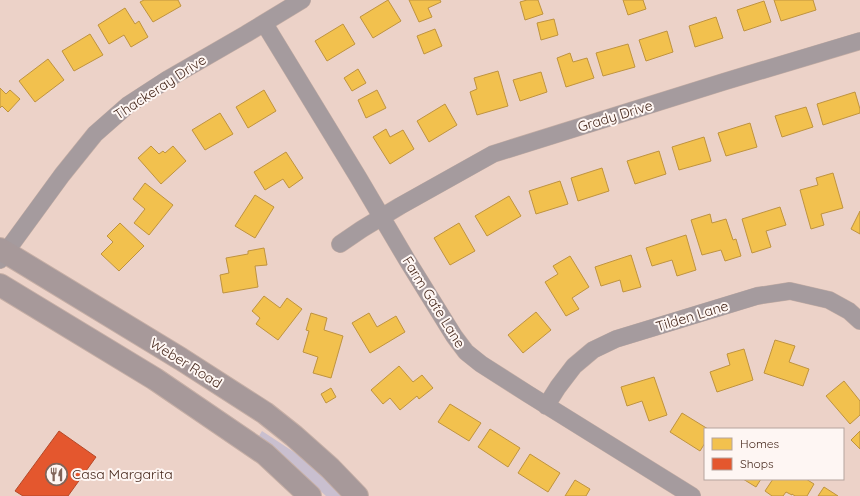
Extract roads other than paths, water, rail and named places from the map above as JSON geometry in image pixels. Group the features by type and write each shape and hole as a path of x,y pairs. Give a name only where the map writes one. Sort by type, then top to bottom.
{"main road":[{"name":"Weber Road","path":"2,254 181,359 264,413 294,436 330,468 357,496"},
{"path":"0,285 162,383 265,454 310,496"}],"street":[{"name":"Thackeray Drive","path":"2,254 95,134 128,105 168,79 302,0"},
{"name":"Farm Gate Lane","path":"264,23 454,336 466,352 481,364 546,406 692,496"},
{"name":"Grady Drive","path":"340,244 400,206 493,154 860,41"},
{"name":"Tilden Lane","path":"546,406 574,366 593,350 616,339 757,296 790,291 829,300 849,311 860,321"}],"place":[{"name":"Casa Margarita","path":"56,474"}]}
